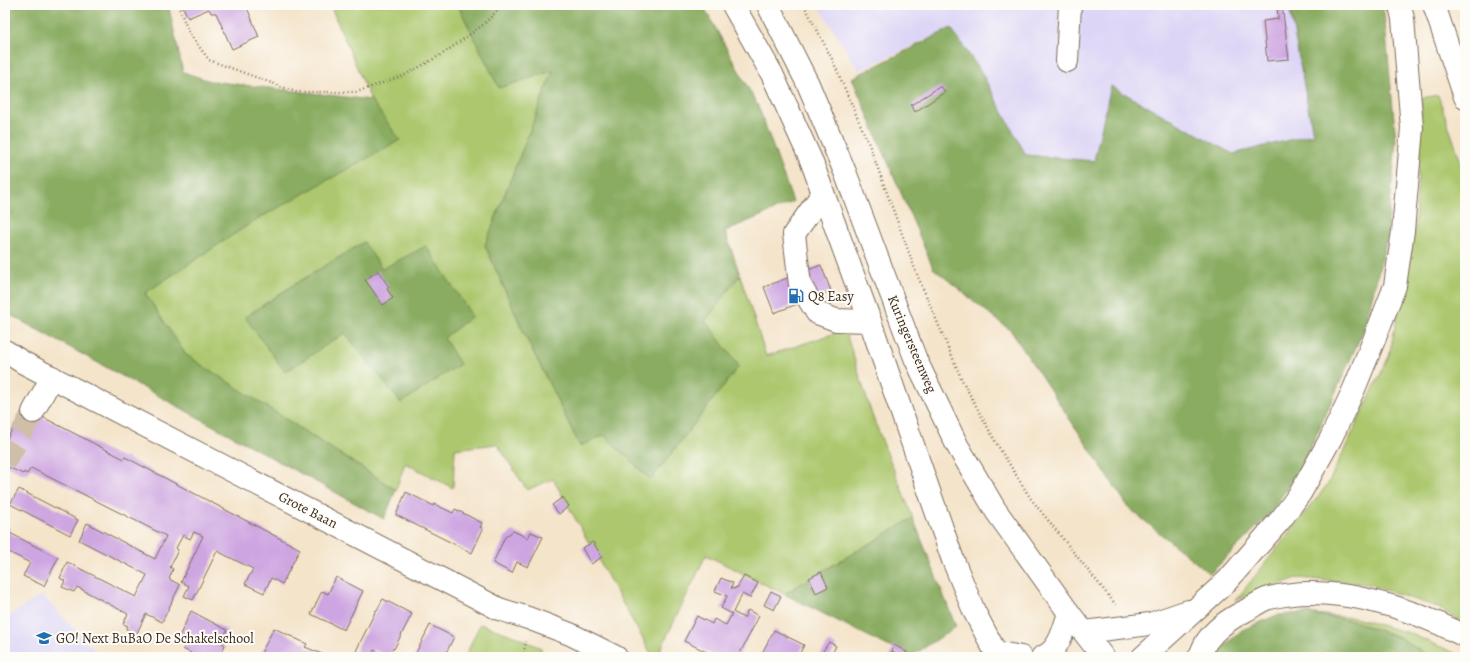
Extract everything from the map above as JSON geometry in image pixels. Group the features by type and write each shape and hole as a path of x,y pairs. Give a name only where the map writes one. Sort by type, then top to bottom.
{"main road":[{"name":"Kuringersteenweg","path":"733,5 772,74 811,160 870,321 954,560 974,611 997,654"},
{"name":"Kuringersteenweg","path":"768,5 808,84 845,172 916,360 956,445 996,511 1069,613 1103,657"},
{"path":"1067,61 1070,5"},
{"path":"1143,657 1227,581 1282,518 1301,492 1331,438 1354,389 1395,286 1403,230 1412,128 1403,19 1400,5"},
{"path":"1434,5 1465,98"},
{"path":"823,193 794,234 800,285 817,313 836,320 870,321"},
{"name":"Grote Baan","path":"5,351 52,377 499,609 570,634 616,657"},
{"path":"33,412 52,377"},
{"path":"1199,657 1207,641 1229,619 1266,600 1305,593 1347,596 1388,605 1443,625 1465,636"},
{"path":"1084,632 1150,624 1195,609"},
{"path":"1042,657 1054,649 1061,638 1069,613"},
{"path":"997,654 1021,657"}],"path":[{"path":"178,5 189,33 209,60 296,92 357,92 405,75 444,53 483,26 503,5"},
{"path":"804,5 832,59 870,147 916,272 962,380 995,441 1032,499 1120,610"},
{"path":"523,657 526,638"}],"shaded area":[{"path":"818,5 1289,5 1313,134 1233,154 1111,86 1094,161 1026,155 981,72 951,28 859,71"},
{"name":"GO! Next BuBaO De Schakelschool","path":"42,595 101,657 5,657 5,619"}],"green space":[{"path":"5,5 171,5 169,8 183,72 210,81 371,100 400,140 254,221 145,293 186,355 396,490 384,519 5,312"},
{"path":"330,5 458,5 499,87 553,71 485,245 524,333 580,446 604,435 651,480 705,321 740,275 766,356 845,330 872,415 913,518 784,594 706,555 657,657 653,657 553,479 527,490 497,444 455,449 453,488 405,463 396,490 186,355 145,293 254,221 399,140 371,100","holes":["364,243 382,269 245,317 295,284"]},
{"path":"458,5 703,5 759,108 793,202 725,231 740,275 705,321 739,366 651,480 604,435 580,446 524,333 485,245 553,71 499,88"},
{"path":"1289,5 1381,5 1384,13 1396,141 1387,238 1364,329 1304,462 1270,514 1210,574 1129,508 1011,331 933,268 852,78 951,28 981,72 1026,155 1094,161 1111,86 1233,154 1313,134"},
{"path":"1438,95 1465,174 1465,624 1437,607 1367,584 1297,578 1236,600 1328,484 1389,356 1415,230 1422,98"},
{"path":"364,242 382,269 426,246 472,316 444,338 460,364 401,403 345,333 285,372 245,317 295,284"},
{"path":"913,518 956,627 910,657 784,594"},
{"path":"1304,613 1355,618 1409,633 1464,657 1430,657 1400,638 1353,621"},
{"path":"1304,613 1353,621 1400,638 1430,657 1212,657 1242,630 1277,615"},
{"path":"480,624 517,637 541,648 542,657 465,657"}],"building":[{"path":"182,5 246,5 259,37 232,49 216,13 211,13 209,9 188,18"},
{"path":"1277,5 1282,5 1289,59 1267,61 1263,21 1278,19"},
{"path":"941,86 945,92 915,112 911,105"},
{"path":"821,265 831,291 774,313 764,287"},
{"path":"378,271 389,287 387,289 393,298 383,305 365,280"},
{"path":"25,408 124,459 125,457 300,549 282,584 271,578 264,593 245,584 253,569 217,551 193,600 184,596 189,586 181,582 203,536 194,532 190,539 183,535 176,548 178,550 170,567 173,569 169,579 180,585 162,622 146,614 136,635 126,629 128,626 123,624 128,614 77,587 74,592 62,587 65,581 60,578 67,562 136,597 147,575 79,540 87,523 155,559 166,536 31,468 27,474 24,472 23,474 6,466 5,442"},
{"path":"19,489 78,520 70,535 10,504"},
{"path":"406,492 434,506 434,504 453,513 455,509 482,523 480,527 483,529 472,553 396,515"},
{"path":"563,497 569,506 559,514 552,505"},
{"path":"5,527 10,529 8,532 58,558 44,586 23,576 30,563 5,550"},
{"path":"513,531 528,538 531,532 543,537 528,567 517,562 512,573 493,563 505,537"},
{"path":"593,542 602,557 591,564 582,548"},
{"path":"821,572 828,587 816,593 809,578"},
{"path":"744,576 758,583 750,598 742,594 733,612 744,618 748,610 759,616 738,657 717,657 684,641 697,616 712,624 714,619 726,625 732,614 721,608 727,596 715,591 721,578 733,583 731,588 735,589"},
{"path":"336,577 363,591 344,630 311,614 322,591 328,594"},
{"path":"771,591 781,596 774,610 764,605"},
{"path":"383,599 412,614 389,657 374,650 371,657 369,657 356,651"},
{"path":"191,611 227,630 221,642 225,645 219,657 214,655 213,657 189,657 191,653 183,649 187,642 179,637"},
{"path":"430,625 454,637 444,657 414,657"},
{"path":"274,628 307,644 305,647 322,654 320,657 259,657"},
{"path":"774,630 804,645 798,657 760,657"},
{"path":"829,642 836,646 830,657 819,657"},
{"path":"894,645 907,652 904,657 892,651"},
{"path":"891,652 901,657 889,657"}],"tunnel":[{"path":"5,463 33,412"}],"place":[{"name":"Q8 Easy","path":"796,296"},
{"name":"GO! Next BuBaO De Schakelschool","path":"44,638"}]}
